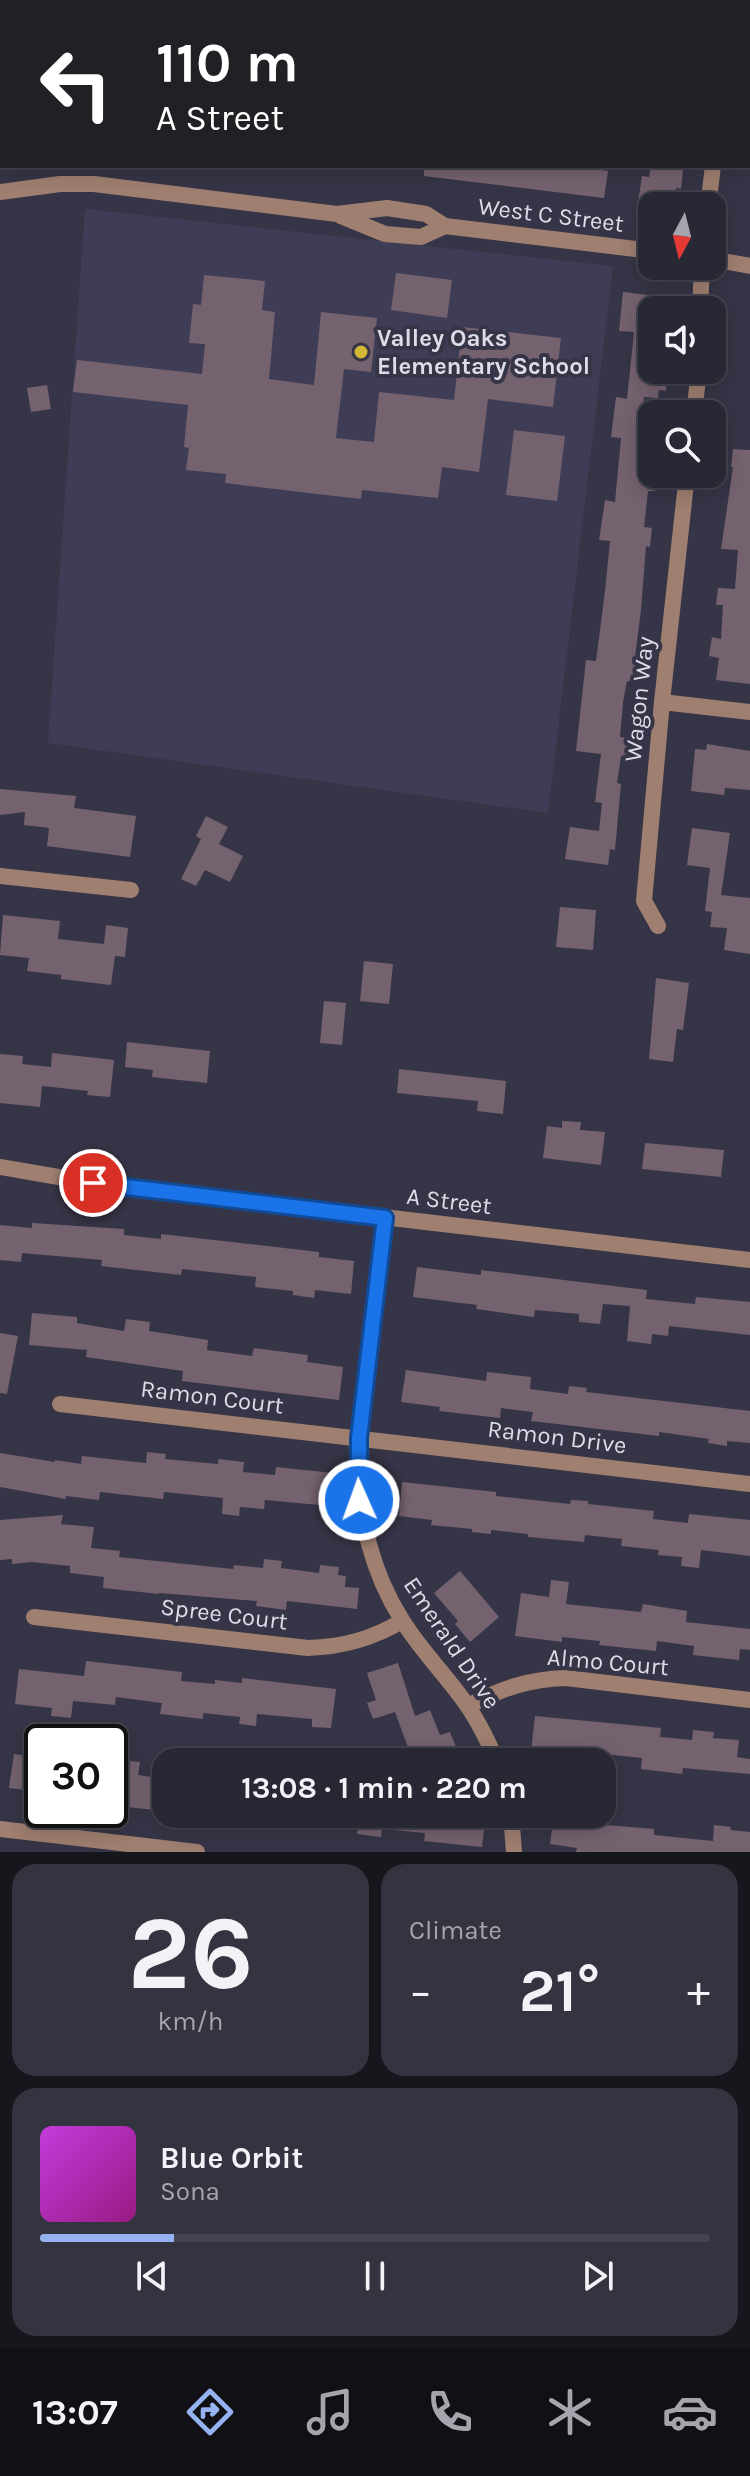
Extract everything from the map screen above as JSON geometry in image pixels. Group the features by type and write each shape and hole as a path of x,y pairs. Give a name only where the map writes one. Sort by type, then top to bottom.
{"street":[{"path":"710,192 713,168"},
{"path":"0,192 60,184 94,184 337,214 387,208 426,214 445,226"},
{"path":"337,214 385,234 421,237 445,226"},
{"name":"West C Street","path":"445,226 638,249"},
{"path":"726,262 750,266"},
{"name":"Wagon Way","path":"658,926 644,901 685,488"},
{"path":"662,702 750,712"},
{"path":"0,876 131,890"},
{"name":"A Street","path":"0,1167 93,1183 750,1260"},
{"name":"Emerald Drive","path":"385,1218 359,1438 359,1500 365,1533 386,1592 402,1621 468,1706 491,1748"},
{"name":"Ramon Court","path":"60,1404 359,1438"},
{"name":"Ramon Drive","path":"359,1438 750,1484"},
{"name":"Spree Court","path":"34,1617 308,1648 334,1647 360,1641 402,1621"},
{"name":"Almo Court","path":"468,1706 496,1691 523,1682 566,1678 750,1700"},
{"path":"512,1828 514,1852"},
{"path":"0,1829 197,1852"}],"shaded area":[{"path":"85,209 613,266 548,813 48,743"}],"building":[{"path":"424,168 587,168 608,171 604,198 424,176"},
{"path":"651,168 683,170 681,189 676,188 676,192 640,192 642,176 649,177"},
{"path":"396,273 452,280 447,318 391,310"},
{"path":"204,275 265,281 262,310 275,312 269,379 314,385 321,312 377,318 371,372 344,369 336,438 374,442 379,392 454,400 462,327 561,338 553,407 488,399 479,472 442,467 438,498 362,490 361,499 225,483 226,474 186,470 189,448 184,447 188,405 73,392 77,360 202,374 205,344 189,343 193,304 201,305"},
{"path":"623,292 657,296 638,296 638,384 667,384 666,391 659,390 658,398 638,400 638,488 655,488 655,491 648,491 644,527 652,528 650,547 646,546 635,682 627,681 623,702 620,737 629,738 626,756 621,756 615,850 610,849 608,865 565,859 570,827 599,831 602,803 595,802 601,754 576,751 586,660 596,661 605,591 610,541 599,540 605,500 615,502 621,438 611,437 616,397 627,399 634,332 619,331"},
{"path":"47,385 51,409 31,412 27,388"},
{"path":"514,430 565,436 557,501 506,495"},
{"path":"733,449 750,450 750,684 716,680 719,658 709,656 712,637 721,639 723,605 716,605 718,588 735,589 738,550 721,549"},
{"path":"707,744 750,751 750,790 725,788 724,795 691,791 695,749 706,750"},
{"path":"0,789 76,796 74,808 136,816 130,857 47,846 49,828 24,825 25,812 0,815"},
{"path":"206,816 228,827 219,844 243,856 230,882 205,870 196,886 181,879 201,839 196,836"},
{"path":"692,828 730,833 721,895 750,898 750,954 724,950 727,928 710,927 712,912 705,911 710,868 687,865"},
{"path":"560,907 596,910 593,950 556,947"},
{"path":"3,915 60,921 58,939 104,944 106,925 128,928 125,957 115,956 111,985 27,971 29,958 0,955"},
{"path":"364,961 393,964 389,1004 360,1001"},
{"path":"656,978 689,983 683,1030 677,1029 673,1062 649,1059"},
{"path":"324,1001 346,1003 342,1045 320,1043"},
{"path":"127,1042 210,1051 207,1083 152,1077 153,1070 125,1067"},
{"path":"52,1053 114,1060 110,1097 87,1095 88,1091 42,1086 40,1107 0,1103 0,1054 23,1056 22,1064 51,1067"},
{"path":"399,1069 506,1081 503,1114 477,1111 478,1101 397,1093"},
{"path":"562,1121 581,1122 580,1130 605,1132 601,1165 543,1158 547,1126 562,1128"},
{"path":"645,1143 724,1150 721,1177 642,1169"},
{"path":"32,1223 124,1229 124,1235 161,1239 161,1234 319,1252 319,1257 354,1261 351,1294 315,1290 314,1298 293,1295 293,1291 255,1287 256,1277 182,1269 181,1275 101,1266 102,1260 22,1253 21,1262 0,1260 0,1225 32,1228"},
{"path":"417,1267 481,1275 481,1270 647,1290 646,1299 695,1304 696,1297 750,1302 750,1335 669,1326 668,1336 652,1334 651,1344 627,1341 630,1306 603,1304 600,1324 579,1322 579,1314 535,1310 534,1317 476,1309 477,1305 413,1297"},
{"path":"32,1313 77,1317 77,1323 124,1331 126,1319 150,1322 149,1331 208,1340 207,1350 252,1356 254,1348 308,1355 307,1362 343,1367 339,1400 182,1381 183,1371 86,1357 87,1350 29,1345"},
{"path":"0,1333 18,1336 7,1394 0,1393"},
{"path":"406,1370 486,1381 487,1372 531,1377 530,1389 568,1394 569,1386 587,1388 586,1392 750,1411 750,1443 727,1441 727,1446 708,1443 709,1439 659,1432 659,1436 531,1421 533,1412 501,1408 500,1418 439,1411 440,1407 401,1402"},
{"path":"147,1452 166,1454 165,1459 218,1464 218,1459 244,1462 243,1472 275,1475 276,1467 333,1473 330,1506 265,1500 264,1509 240,1507 239,1516 222,1514 223,1498 164,1492 163,1499 100,1492 99,1500 66,1496 66,1499 0,1487 0,1453 81,1464 82,1456 146,1463"},
{"path":"402,1482 570,1504 571,1500 588,1501 588,1504 654,1511 653,1519 688,1523 689,1514 750,1520 750,1556 701,1550 699,1568 681,1566 682,1557 658,1555 659,1550 621,1546 622,1539 585,1535 584,1542 491,1530 491,1534 472,1532 472,1529 431,1525 432,1520 399,1516"},
{"path":"63,1515 61,1524 94,1527 91,1548 120,1551 119,1557 233,1569 234,1565 263,1568 264,1559 282,1561 281,1568 319,1573 320,1565 339,1567 338,1575 346,1576 345,1587 359,1588 357,1609 287,1601 286,1610 256,1606 257,1601 103,1588 104,1577 70,1573 70,1566 31,1562 12,1564 12,1559 0,1560 0,1520"},
{"path":"460,1571 499,1617 470,1642 455,1624 458,1621 434,1593"},
{"path":"551,1580 569,1582 566,1604 641,1612 643,1604 687,1611 686,1622 750,1629 750,1650 740,1649 739,1660 693,1655 694,1646 657,1641 656,1651 599,1645 600,1641 562,1637 562,1642 515,1636 521,1593 549,1597"},
{"path":"86,1661 182,1672 181,1681 242,1683 242,1678 336,1689 331,1728 312,1727 312,1719 257,1714 256,1726 239,1724 240,1717 203,1713 203,1719 160,1714 162,1703 116,1697 115,1705 73,1701 71,1718 51,1716 52,1708 15,1704 19,1669 84,1676"},
{"path":"398,1663 415,1716 430,1710 440,1735 450,1732 456,1748 408,1748 395,1712 373,1719 367,1703 376,1700 367,1673"},
{"path":"535,1716 661,1728 660,1737 692,1740 693,1730 714,1732 713,1738 739,1740 737,1757 750,1759 750,1774 683,1768 682,1774 641,1769 642,1758 616,1755 616,1748 531,1748"},
{"path":"14,1754 24,1755 24,1790 9,1788"},
{"path":"128,1761 140,1762 138,1775 152,1777 152,1810 128,1807"},
{"path":"714,1825 750,1832 750,1852 576,1852 577,1848 550,1844 552,1828 616,1826 654,1829 654,1835 713,1841"},
{"path":"348,1828 484,1828 482,1847 424,1841 425,1833 382,1829 381,1837 357,1834 358,1829"}],"place":[{"name":"Valley Oaks Elementary School","path":"361,352"}],"route":[{"path":"93,1183 385,1218 359,1438 359,1500"}]}
